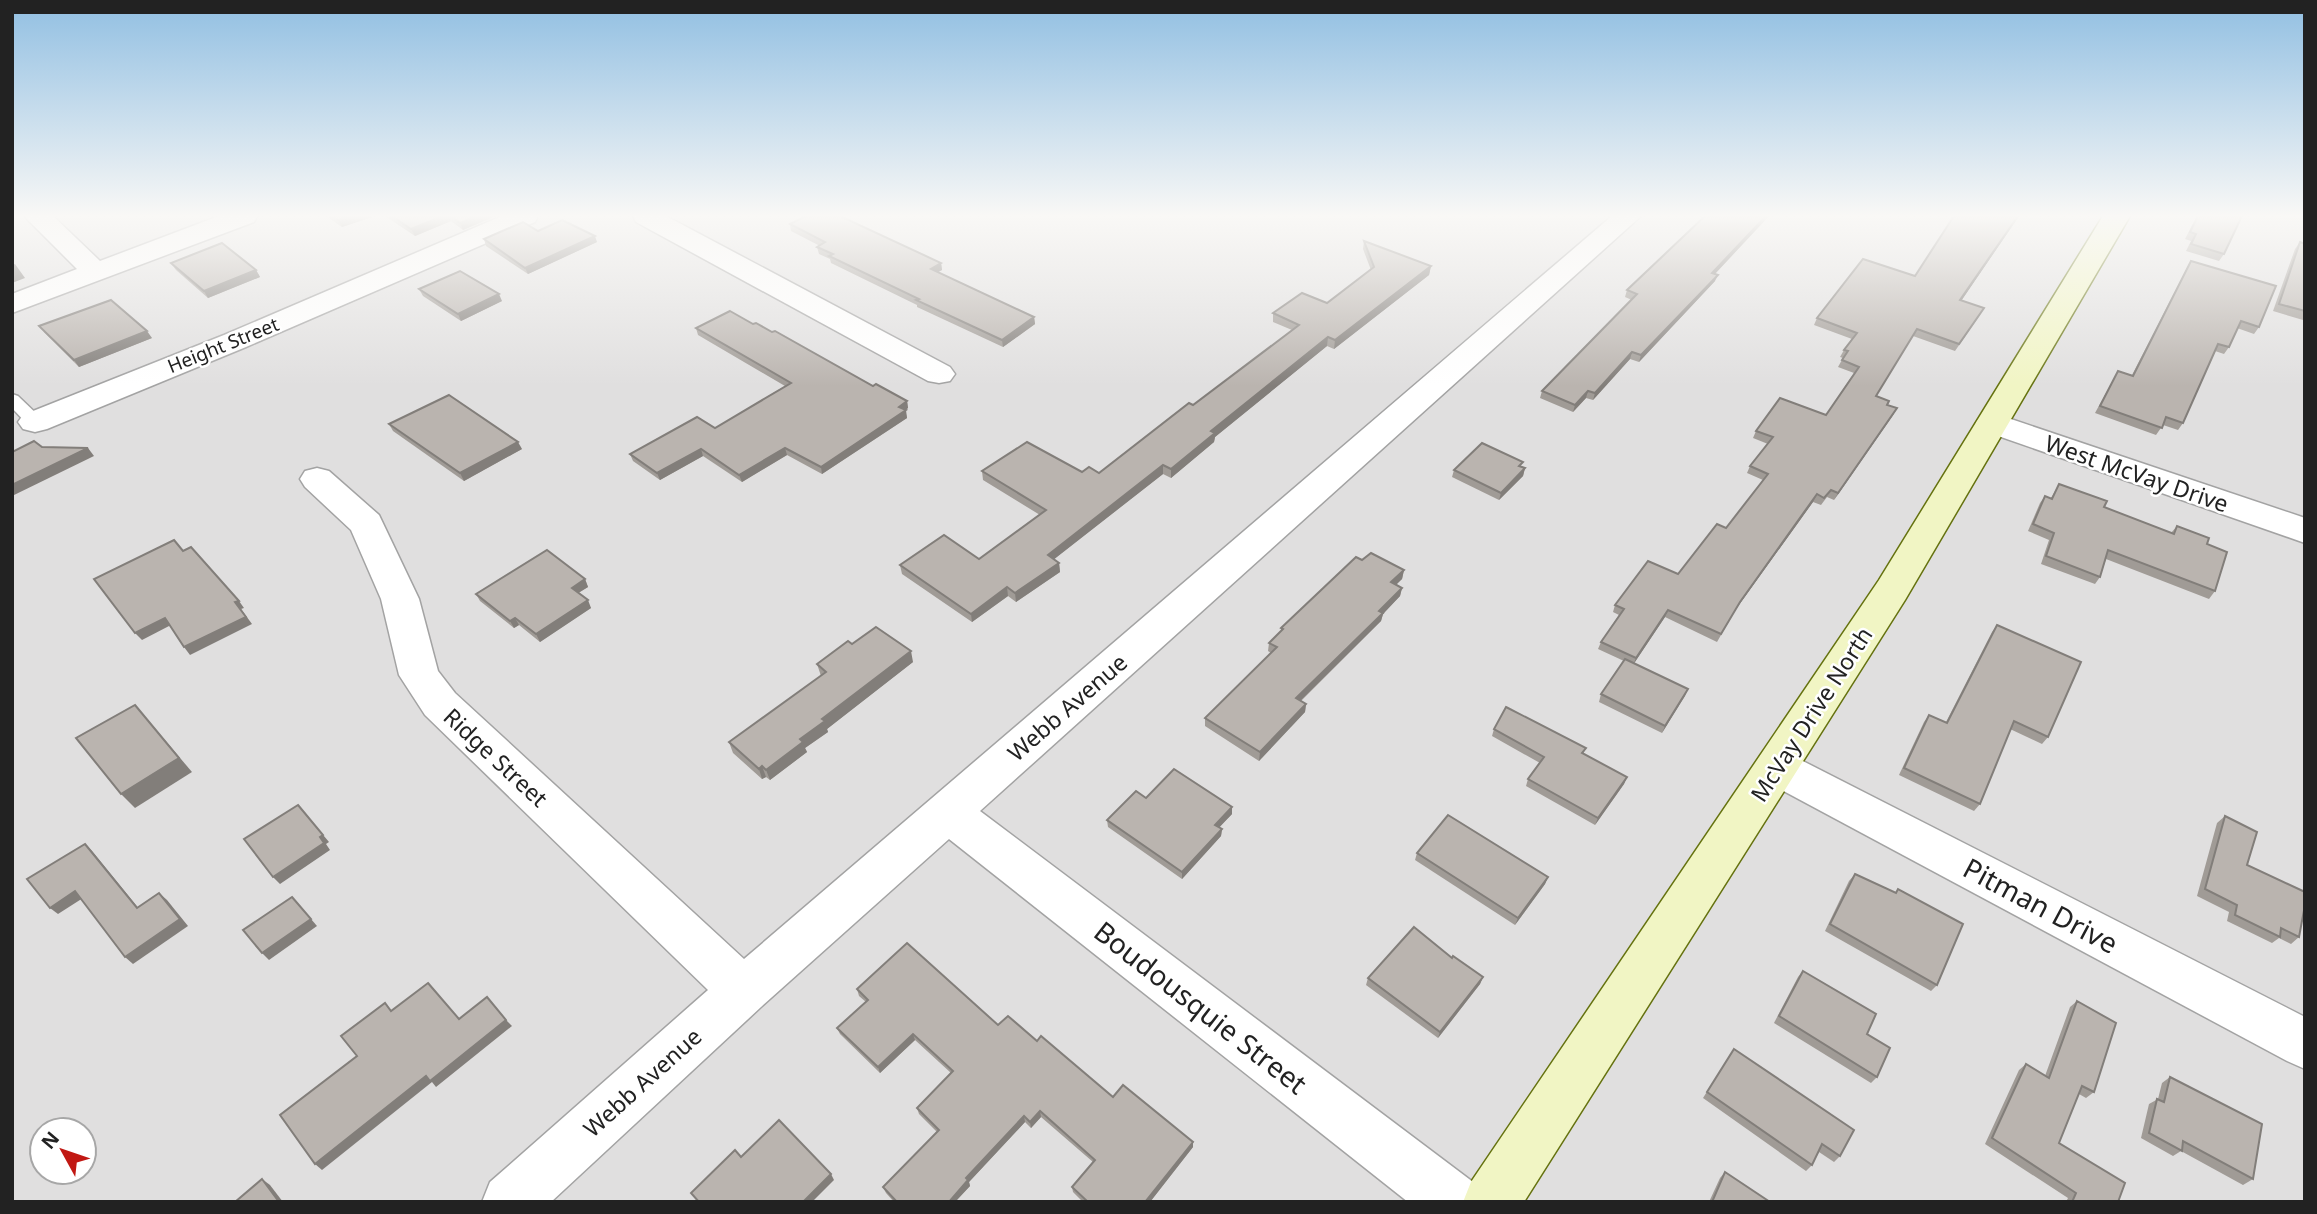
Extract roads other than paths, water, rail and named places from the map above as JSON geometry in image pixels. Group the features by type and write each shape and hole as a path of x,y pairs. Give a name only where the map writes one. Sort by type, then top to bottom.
{"street":[{"path":"12,304 97,273"},
{"name":"Height Street","path":"35,422 235,341 394,273"},
{"path":"751,273 939,374"},
{"name":"Webb Avenue","path":"510,1202 743,991 1563,273"},
{"name":"McVay Drive North","path":"1491,1202 1892,590 2083,273"},
{"name":"West McVay Drive","path":"1993,423 2293,527"},
{"name":"Ridge Street","path":"317,479 366,524 400,599 419,675 440,704 743,991"},
{"name":"Pitman Drive","path":"1776,767 2305,1044"},
{"name":"Boudousquie Street","path":"948,812 1453,1202"}],"lane":[{"path":"12,400 35,422"}]}
